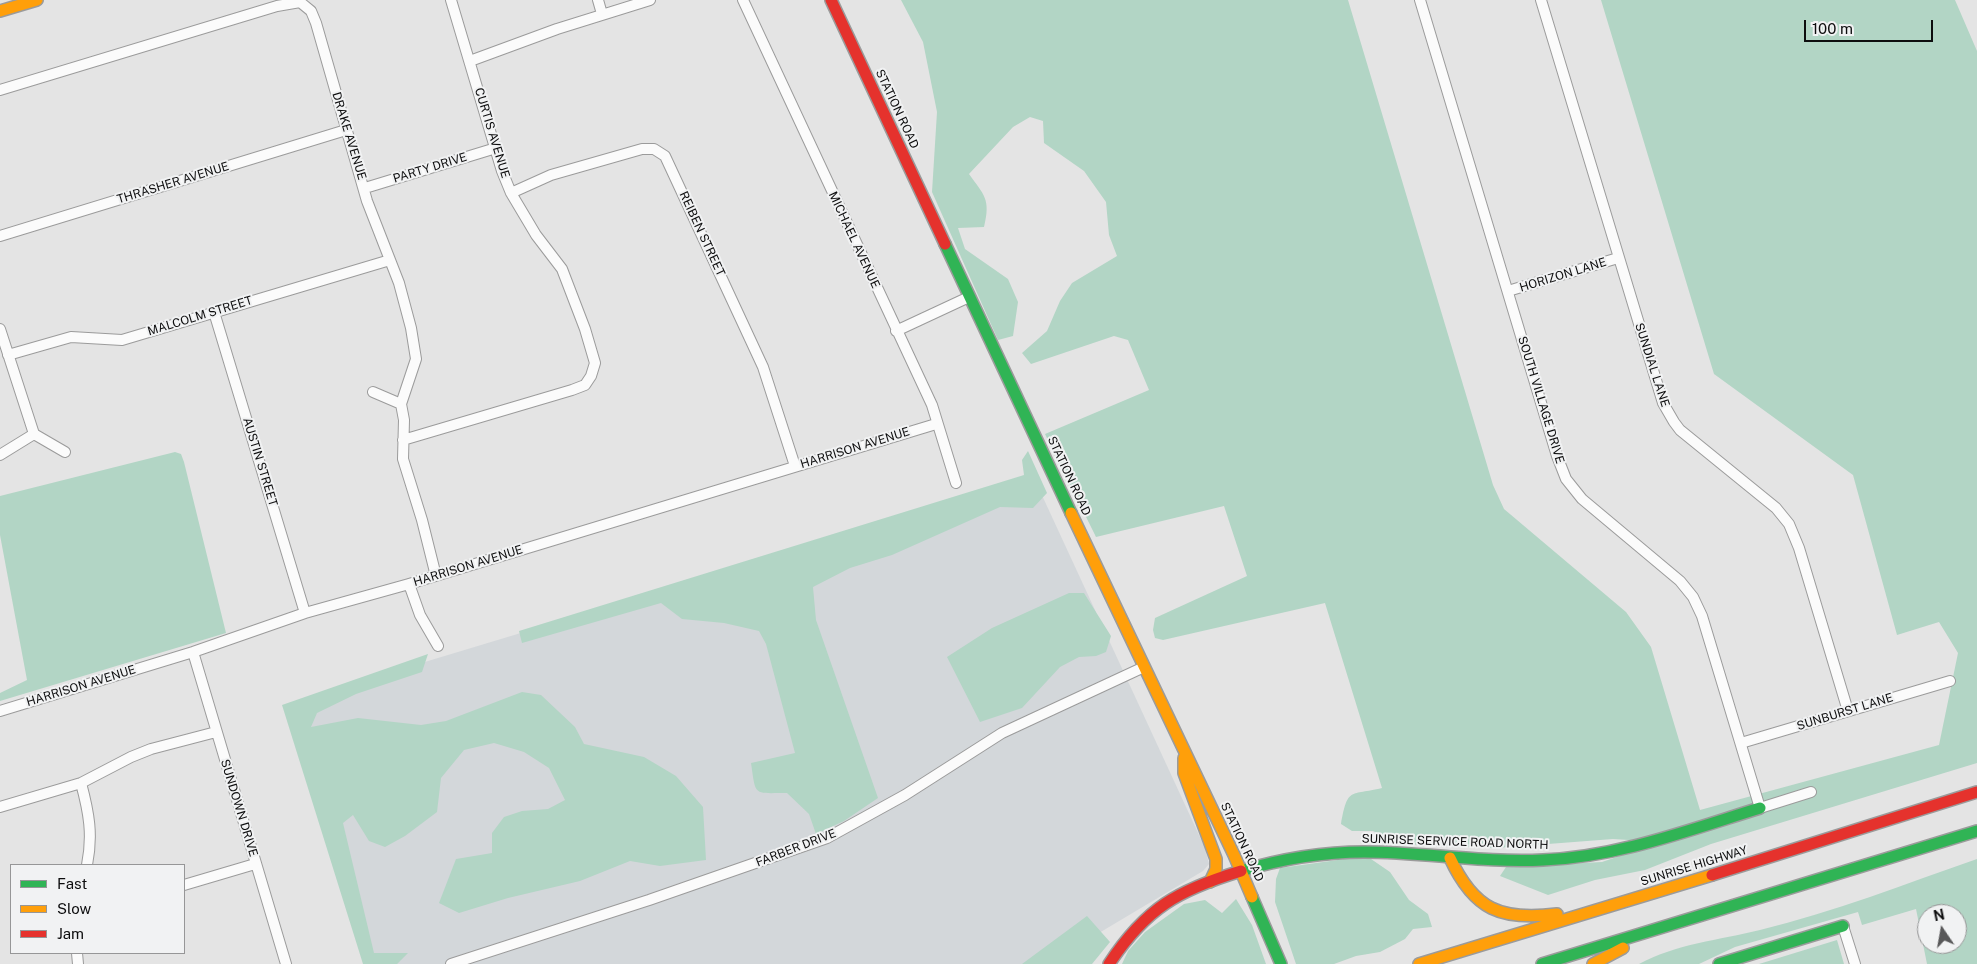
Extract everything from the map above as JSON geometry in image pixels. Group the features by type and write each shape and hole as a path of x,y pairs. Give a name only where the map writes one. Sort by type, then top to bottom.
{"main road":[{"path":"0,11 37,0"},
{"name":"STATION ROAD","path":"831,0 969,297 1241,871 1282,964"},
{"path":"1184,752 1184,773 1216,859 1216,869 1210,882"},
{"name":"SUNRISE HIGHWAY","path":"1419,964 1678,886 1977,792"},
{"name":"SUNRISE SERVICE ROAD NORTH","path":"1109,964 1132,933 1162,904 1210,882 1241,871 1284,861 1346,853 1543,860 1594,855 1635,846 1760,808"},
{"path":"1542,964 1977,831"},
{"path":"1450,858 1463,885 1473,896 1490,908 1517,916 1561,914 1678,886"},
{"path":"1593,964 1618,950 1667,934 1727,907"},
{"path":"1719,964 1843,926"}],"street":[{"name":"CURTIS AVENUE","path":"403,440 562,394 585,385 591,376 595,363 585,329 562,269 536,234 511,193 502,171 452,0"},
{"path":"598,0 602,14"},
{"path":"470,60 602,14 650,0"},
{"name":"MICHAEL AVENUE","path":"742,0 932,405 936,424 956,483"},
{"name":"SOUTH VILLAGE DRIVE","path":"1420,0 1557,456 1566,479 1582,499 1673,574 1693,597 1702,616 1760,808"},
{"name":"SUNDIAL LANE","path":"1541,0 1618,258 1660,394 1668,413 1677,426 1689,437 1769,501 1783,516 1793,532 1848,711"},
{"name":"DRAKE AVENUE","path":"0,90 277,6 300,2 311,11 367,201 383,237 399,282 410,328 416,360 401,404 404,420 403,460 422,520 436,576"},
{"name":"THRASHER AVENUE","path":"0,236 346,130"},
{"name":"PARTY DRIVE","path":"364,188 496,148"},
{"name":"REIBEN STREET","path":"511,193 551,175 642,149 654,149 665,156 763,367 795,466"},
{"name":"HORIZON LANE","path":"1508,291 1618,258"},
{"name":"MALCOLM STREET","path":"8,355 71,337 122,340 390,260"},
{"path":"896,331 969,297"},
{"name":"AUSTIN STREET","path":"214,312 305,613"},
{"path":"0,329 34,434 65,452"},
{"path":"373,392 401,404"},
{"name":"HARRISON AVENUE","path":"0,711 193,652 305,613 436,576 936,424"},
{"path":"0,455 34,434"},
{"path":"409,584 420,615 438,646"},
{"name":"SUNDOWN DRIVE","path":"193,652 286,964"},
{"name":"FARBER DRIVE","path":"451,964 649,900 827,838 905,795 1002,733 1144,667"},
{"name":"SUNBURST LANE","path":"1741,743 1950,681"},
{"path":"0,807 81,784 131,757 151,749 216,732"},
{"path":"81,784 90,824 91,844 87,864"},
{"name":"SUNRISE SERVICE ROAD NORTH","path":"1760,808 1811,792"},
{"path":"185,885 255,864"},
{"path":"1843,926 1855,964"}],"shaded area":[{"path":"1034,478 1205,848 1209,864 1203,871 1047,964 375,964 289,703"}],"green space":[{"path":"901,0 1348,0 1493,485 1504,509 1626,612 1651,647 1700,810 1939,745 1958,653 1939,622 1897,635 1853,475 1714,374 1601,0 1955,0 1977,51 1977,763 1711,844 1645,870 1595,880 1548,895 1500,876 1506,867 1602,862 1661,842 1613,839 1496,848 1400,844 1373,831 1352,831 1341,824 1346,803 1352,795 1382,788 1325,603 1163,640 1155,638 1153,630 1155,618 1247,576 1224,506 1096,537 1045,434 1149,390 1128,340 1114,336 1031,364 1022,353 1047,331 1060,301 1072,283 1117,256 1109,235 1106,202 1084,171 1044,143 1043,121 1030,117 1013,127 969,174 985,198 987,210 984,227 958,228 965,249 1008,279 1018,302 1013,336 998,340 932,192 937,112 923,42"},
{"path":"1028,451 1047,493 1033,508 1000,507 892,555 850,568 813,587 816,620 878,798 844,821 816,834 809,814 787,793 758,791 754,782 751,763 795,753 766,644 759,631 724,623 682,619 661,603 522,643 519,631 1024,475 1022,460"},
{"path":"175,452 181,454 184,462 226,633 0,701 0,693 27,680 0,535 0,496"},
{"path":"1069,593 1084,593 1111,636 1106,652 1096,656 1079,657 1060,667 1022,708 980,722 947,657 992,628"},
{"path":"428,654 422,672 356,694 317,713 311,727 358,718 421,725 446,721 522,692 541,695 575,727 584,744 644,757 676,776 703,807 706,860 660,866 630,861 580,881 508,898 459,913 439,903 456,859 492,853 492,833 504,817 522,811 548,809 565,800 549,768 524,752 494,743 464,750 441,778 437,812 405,836 385,847 369,841 353,815 343,823 374,953 408,953 397,964 363,964 282,705"},
{"path":"1345,859 1371,859 1390,872 1409,900 1428,914 1432,927 1413,929 1405,939 1380,952 1356,956 1334,964 1296,964 1275,902 1276,879 1280,868"},
{"path":"1977,859 1977,964 1927,964 1925,954 1967,954 1967,904 1917,904 1917,914 1916,909 1862,925 1858,912 1735,947 1699,964 1639,964 1683,947 1788,923"},
{"path":"1236,899 1252,925 1266,964 1122,964 1128,951 1145,932 1184,904 1205,900 1222,913"},
{"path":"1087,916 1110,942 1092,964 1022,964"},
{"path":"1837,940 1844,964 1759,964"}],"traffic: fast":[{"path":"945,244 1071,513"},
{"path":"1241,871 1302,857 1348,852 1386,852 1521,861 1571,858 1599,854 1653,841 1760,808"},
{"path":"1542,964 1977,831"},
{"path":"1252,897 1281,964"},
{"path":"1719,964 1843,926"}],"traffic: slow":[{"path":"0,11 37,0"},
{"path":"1071,513 1234,855 1252,897"},
{"path":"1184,758 1184,773 1216,859 1216,869 1210,882"},
{"path":"1450,858 1469,890 1492,908 1520,916 1557,914"},
{"path":"1419,964 1712,875"},
{"path":"1593,964 1623,948"}],"traffic: jam":[{"path":"831,0 945,244"},
{"path":"1712,875 1977,792"},
{"path":"1109,964 1136,929 1165,904 1199,886 1241,871"}]}
